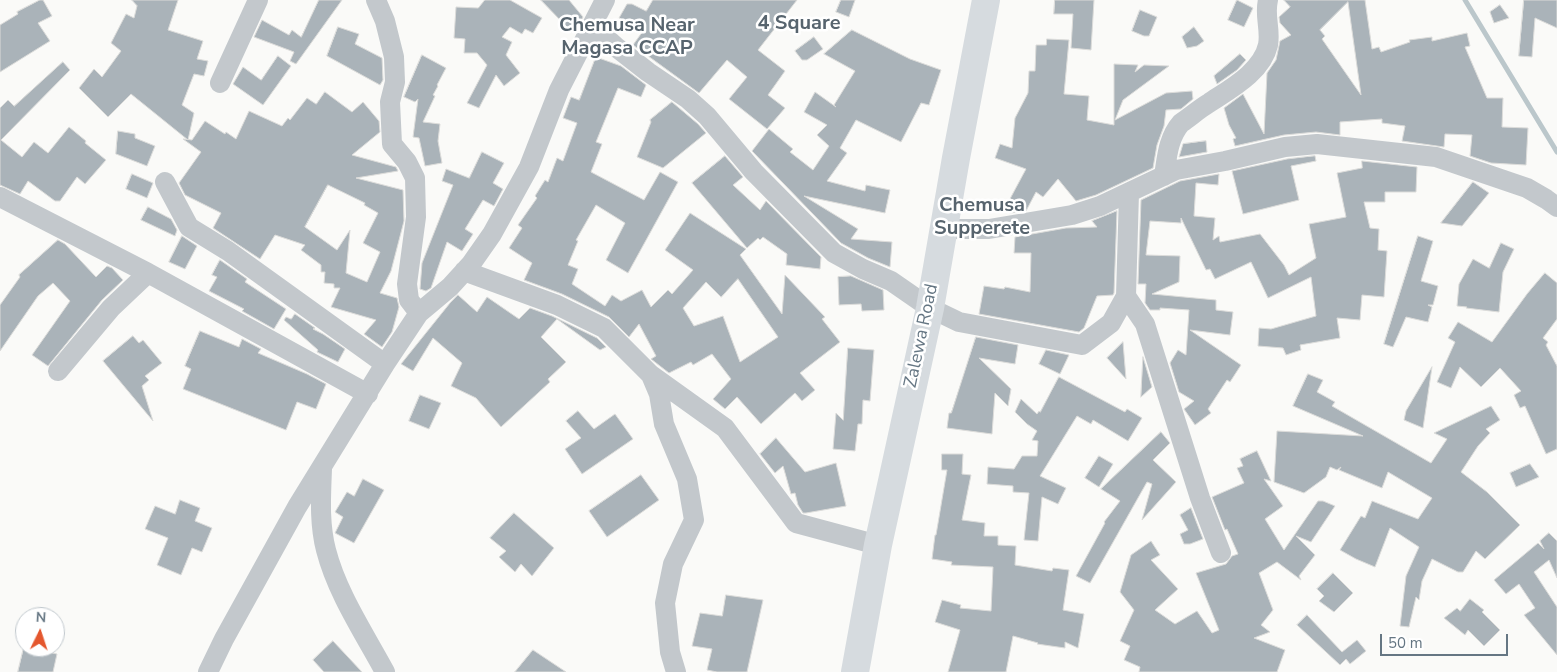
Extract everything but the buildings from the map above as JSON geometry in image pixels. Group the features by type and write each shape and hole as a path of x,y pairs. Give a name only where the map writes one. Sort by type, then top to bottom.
{"highway":[{"name":"Zalewa Road","path":"855,672 878,545 930,308 986,0"}],"street":[{"path":"220,83 258,0"},
{"path":"376,0 385,21 394,57 395,82 390,102 392,144 408,162 415,178 416,217 407,284 409,300 420,313"},
{"path":"208,672 260,572 385,364 420,313 450,287 492,234 529,167 559,90 605,0"},
{"path":"1164,176 1168,146 1175,130 1181,123 1247,76 1264,56 1269,37 1266,15 1268,0"},
{"path":"593,26 635,62 688,99 706,116 754,172 834,253 862,269 891,281 930,308 959,322 1082,345 1111,322 1126,296 1129,192"},
{"path":"943,229 989,229 1072,215 1100,206 1183,168 1225,161 1285,147 1323,144 1436,157 1527,188 1557,207"},
{"path":"165,182 189,228 228,251 385,364"},
{"path":"0,198 148,273 368,394"},
{"path":"464,271 557,305 604,328 651,375 725,428 796,523 878,545"},
{"path":"58,371 111,308 148,273"},
{"path":"1126,296 1144,324 1200,498 1221,553"},
{"path":"651,375 659,394 664,424 687,479 694,520 673,564 665,602 670,652 676,672"},
{"path":"322,467 320,513 326,550 342,591 385,672"}],"waterway":[{"path":"1465,0 1557,152"}],"district":[{"name":"4 Square","path":"799,24"},
{"name":"Chemusa Near Magasa CCAP","path":"627,38"},
{"name":"Chemusa Supperete","path":"982,218"}]}
